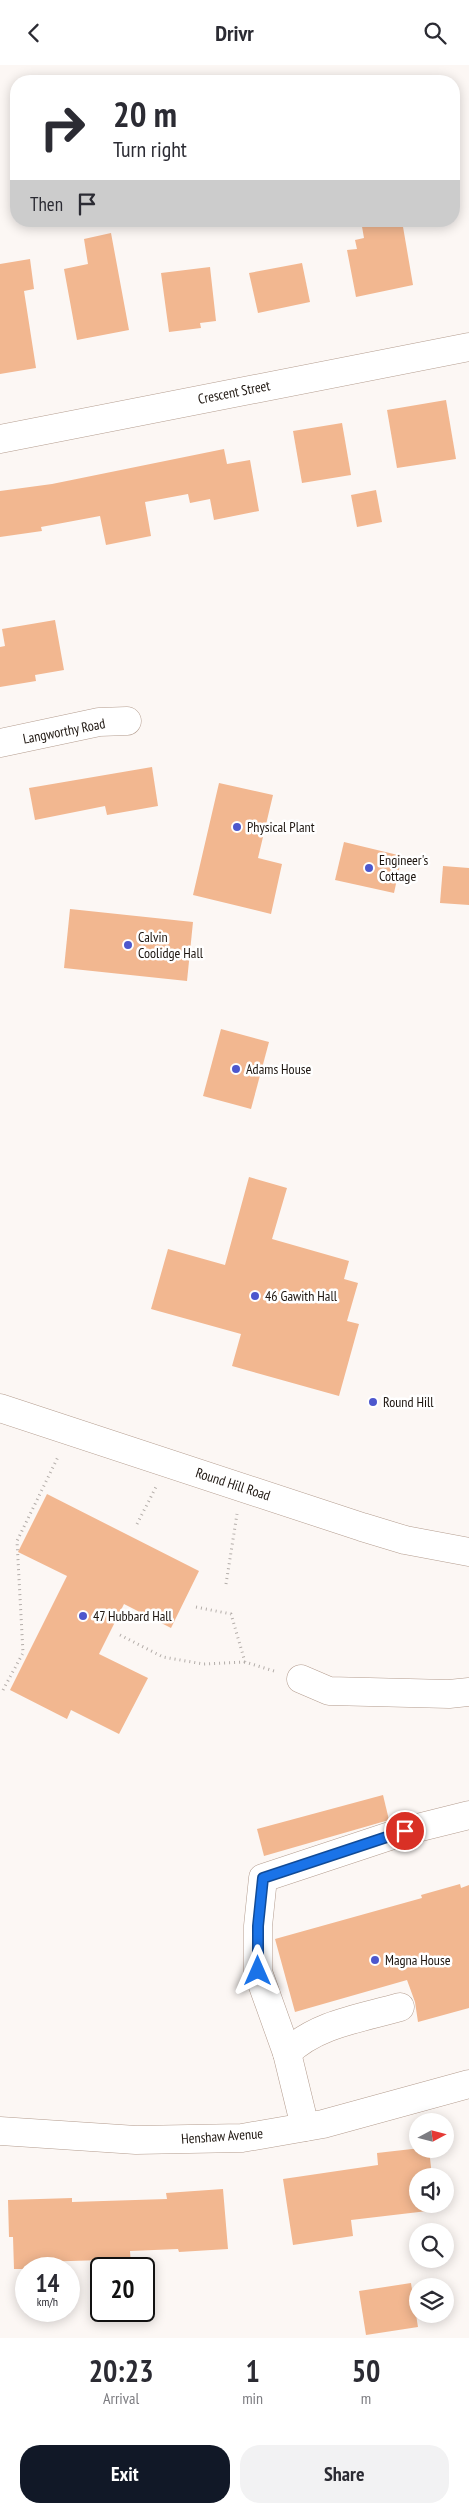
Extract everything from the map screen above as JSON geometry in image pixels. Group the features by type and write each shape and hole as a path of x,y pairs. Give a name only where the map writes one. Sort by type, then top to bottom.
{"street":[{"name":"Crescent Street","path":"0,439 469,347"},
{"name":"Langworthy Road","path":"0,743 99,722 127,721"},
{"name":"Round Hill Road","path":"9,1403 348,1523 406,1539 469,1552"},
{"path":"301,1679 329,1691 449,1694 469,1692"},
{"path":"305,2127 286,2053 258,1971 258,1926 263,1878 405,1831 469,1815"},
{"path":"286,2053 299,2041 336,2025 400,2007"},
{"name":"Henshaw Avenue","path":"0,2131 136,2141 242,2138 305,2127 388,2107 469,2084"}],"path":[{"path":"3,1690 23,1653 17,1541 62,1449"},
{"path":"137,1524 159,1482"},
{"path":"226,1584 238,1508"},
{"path":"196,1607 231,1613 245,1662"},
{"path":"120,1635 163,1657 203,1664 245,1662 301,1679"}],"building":[{"path":"362,227 403,227 413,285 356,297 347,250 357,249 355,240 364,238"},
{"path":"111,233 129,330 77,340 64,269 88,264 84,239"},
{"path":"30,259 34,289 24,291 36,368 0,374 0,264"},
{"path":"302,263 310,302 258,313 249,273"},
{"path":"210,267 216,321 200,323 201,328 169,332 161,273"},
{"path":"446,400 456,459 397,468 387,410"},
{"path":"342,423 351,475 302,483 293,431"},
{"path":"224,449 227,464 250,460 259,511 214,520 210,499 190,503 188,494 145,502 151,536 106,545 100,516 41,527 42,531 0,537 0,491 52,484"},
{"path":"376,490 382,522 357,527 351,495"},
{"path":"55,620 64,670 35,675 36,681 0,687 0,647 5,646 2,629"},
{"path":"152,767 158,806 107,815 105,806 35,820 29,788"},
{"name":"Physical Plant","path":"219,783 273,795 258,858 282,864 271,914 193,895"},
{"name":"Engineer's Cottage","path":"344,842 402,856 394,893 335,880"},
{"path":"443,866 469,868 469,905 440,903"},
{"name":"Calvin Coolidge Hall","path":"70,909 193,922 187,981 64,968"},
{"name":"Adams House","path":"221,1029 269,1042 251,1109 203,1096"},
{"name":"46 Gawith Hall","path":"249,1177 287,1188 272,1239 349,1261 344,1279 358,1283 347,1321 359,1324 339,1396 232,1366 241,1334 151,1309 168,1249 225,1265"},
{"name":"47 Hubbard Hall","path":"47,1494 199,1571 171,1628 124,1604 99,1654 148,1678 119,1734 71,1710 67,1719 10,1690 67,1576 18,1552"},
{"path":"383,1795 389,1820 264,1856 257,1829"},
{"name":"Magna House","path":"460,1884 461,1888 469,1885 469,2008 418,2022 415,2002 407,1980 295,2012 275,1939 422,1898 421,1895"},
{"path":"409,2149 409,2158 430,2158 431,2168 409,2168 410,2213 351,2220 353,2236 293,2245 283,2179 378,2165 377,2153"},
{"path":"223,2189 228,2249 179,2252 178,2249 130,2251 130,2257 90,2257 90,2260 80,2261 80,2257 15,2257 14,2269 13,2237 9,2237 8,2200 72,2198 72,2202 167,2199 166,2193"},
{"path":"409,2283 409,2323 417,2323 418,2327 366,2335 359,2291"}],"place":[{"name":"Physical Plant","path":"237,827"},
{"name":"Engineer's Cottage","path":"369,868"},
{"name":"Calvin Coolidge Hall","path":"128,945"},
{"name":"Adams House","path":"236,1069"},
{"name":"46 Gawith Hall","path":"255,1296"},
{"name":"Round Hill","path":"373,1402"},
{"name":"47 Hubbard Hall","path":"83,1616"},
{"name":"Magna House","path":"375,1960"}],"route":[{"path":"258,1971 258,1926 263,1878 405,1831"}]}
